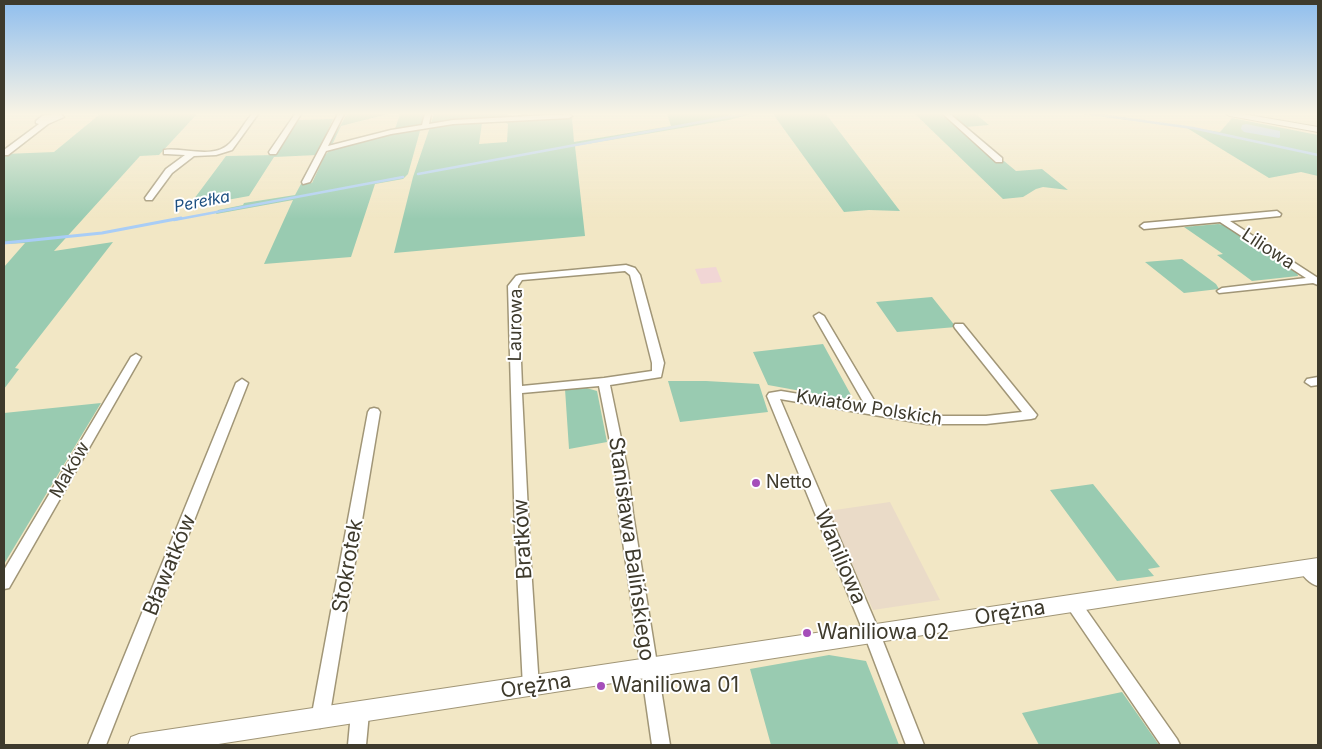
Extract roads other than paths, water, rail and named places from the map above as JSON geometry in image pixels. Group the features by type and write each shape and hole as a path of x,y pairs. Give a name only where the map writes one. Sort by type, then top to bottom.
{"street":[{"path":"167,152 211,154 228,149"},
{"path":"306,182 324,149"},
{"path":"986,149 999,160"},
{"path":"149,198 169,171 193,153"},
{"name":"Liliowa","path":"1144,226 1277,214"},
{"name":"Liliowa","path":"1222,219 1317,281"},
{"name":"Laurowa","path":"516,390 513,286 515,281 526,277 626,268 632,270 635,275 658,363 657,374 604,382"},
{"name":"Liliowa","path":"1222,291 1317,281"},
{"path":"819,316 874,411"},
{"name":"Kwiatów Polskich","path":"773,396 780,395 900,417 940,421 986,420 1031,415 959,326"},
{"name":"Maków","path":"4,583 136,357"},
{"path":"516,390 604,382"},
{"name":"Stanisława Balińskiego","path":"604,382 622,472 626,514 648,669 661,745"},
{"name":"Bławatków","path":"97,745 242,383"},
{"name":"Bratków","path":"516,390 522,532 532,687"},
{"name":"Waniliowa","path":"773,396 872,634 915,745"},
{"name":"Stokrotek","path":"320,720 374,412"},
{"name":"Orężna","path":"138,745 320,720 1073,603 1314,571"},
{"path":"1073,603 1171,745"},
{"path":"357,745 360,713"}],"waterway":[{"name":"Perełka","path":"418,174 554,149"},
{"name":"Perełka","path":"1290,149 1318,155"},
{"name":"Perełka","path":"174,220 403,177"},
{"name":"Perełka","path":"4,243 102,233 181,218"}],"place":[{"name":"Netto","path":"756,483"},
{"name":"Waniliowa 02","path":"807,633"},
{"name":"Waniliowa 01","path":"601,686"}]}
